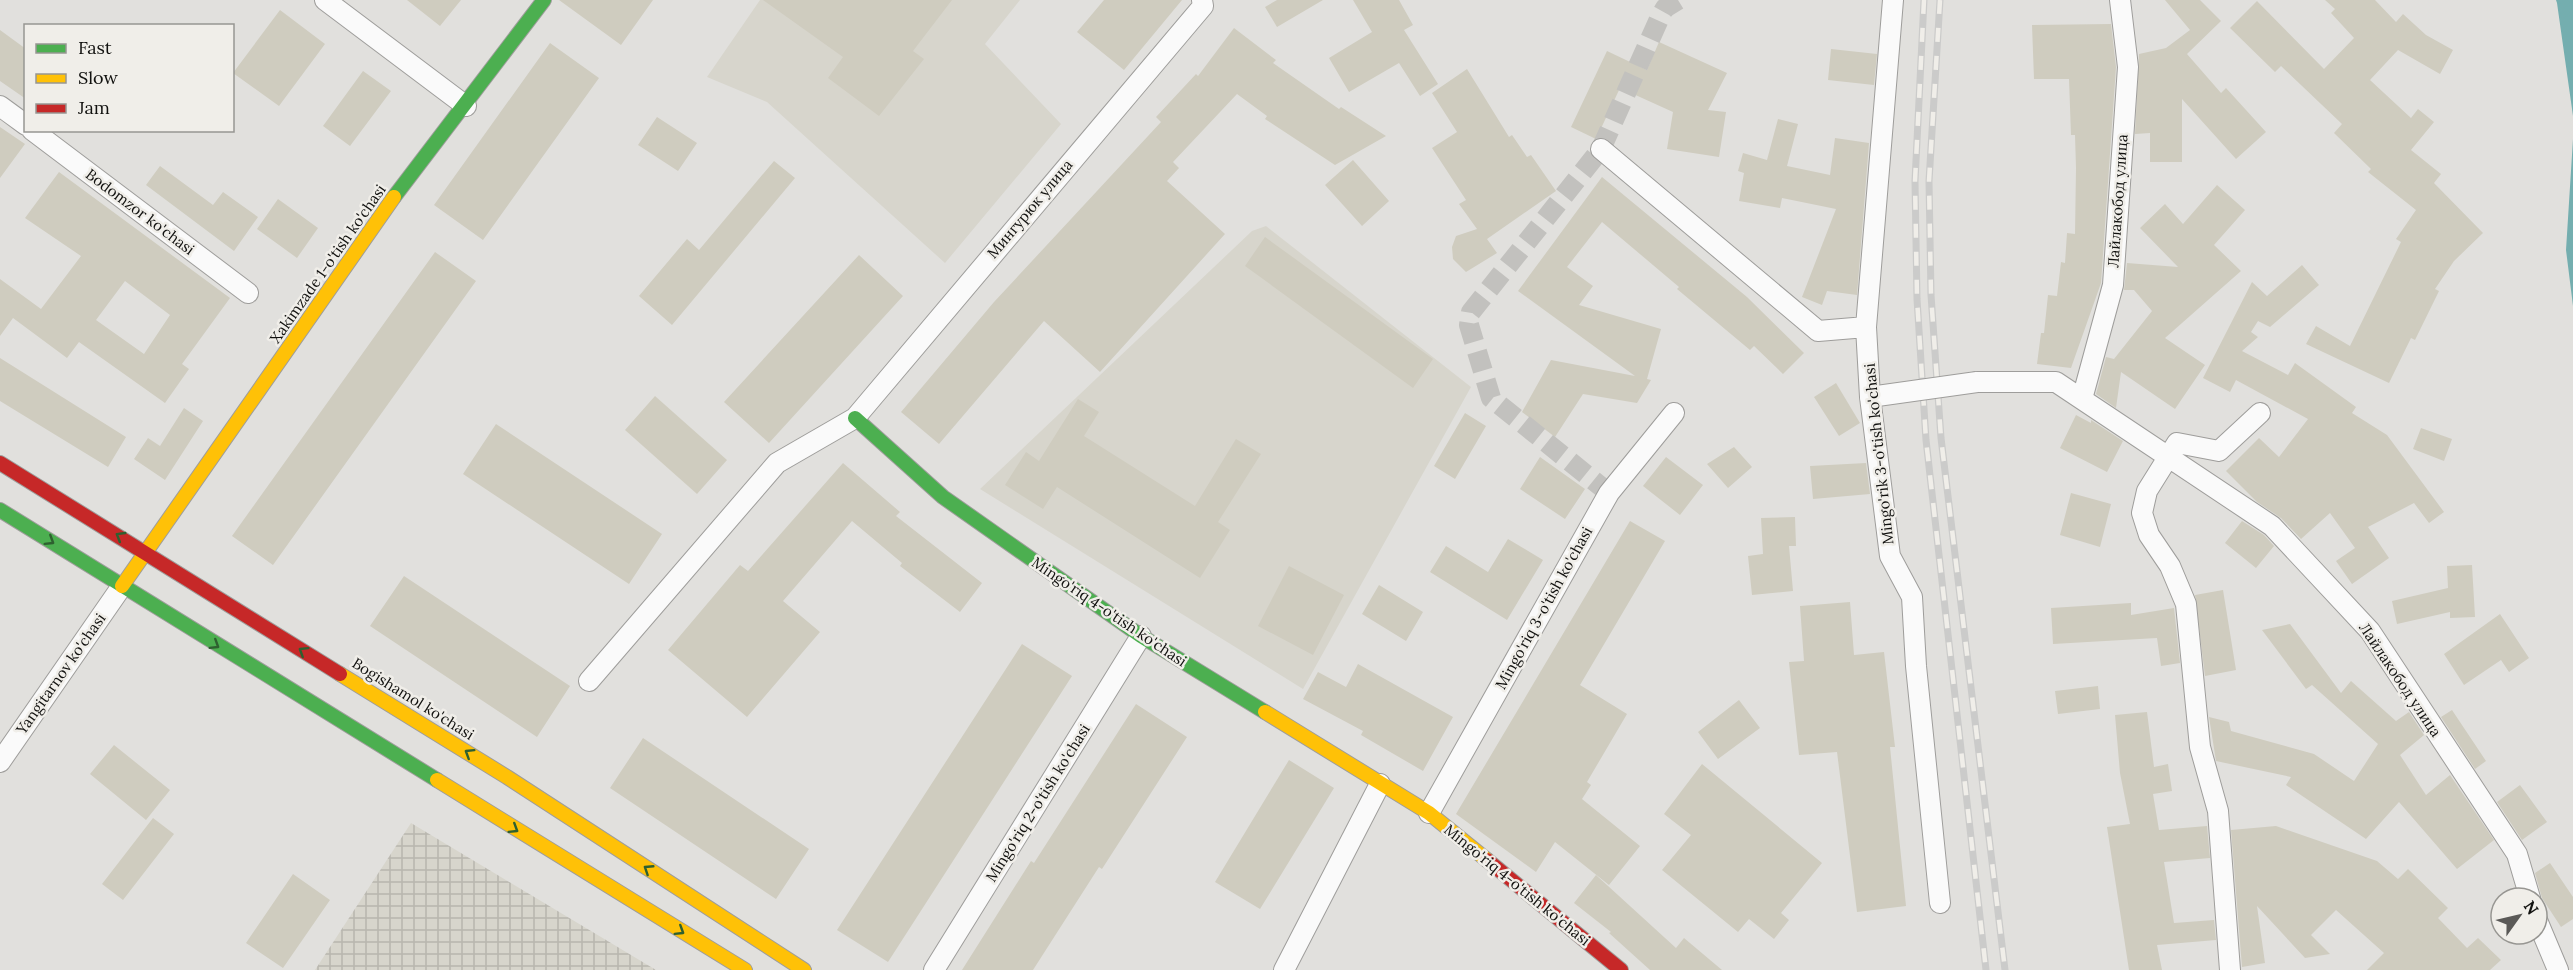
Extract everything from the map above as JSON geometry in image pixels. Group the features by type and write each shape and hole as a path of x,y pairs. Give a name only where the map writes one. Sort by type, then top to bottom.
{"main road":[{"name":"Xakimzade 1-o'tish ko'chasi","path":"122,586 390,203 466,106 544,0"},
{"name":"Mingo'riq 4-o'tish ko'chasi","path":"855,418 943,497 1141,636 1429,813 1621,970"},
{"name":"Bogishamol ko'chasi","path":"0,463 145,552 502,786 804,970"},
{"path":"0,510 745,970"},
{"path":"486,812 502,786"},
{"path":"754,970 767,947"}],"street":[{"path":"324,0 466,106"},
{"name":"Мингурюк улица","path":"588,681 777,463 855,418 1203,6 1202,0"},
{"name":"Mingo'rik 3-o'tish ko'chasi","path":"1893,0 1866,327 1870,397 1890,556 1912,597 1916,666 1940,903"},
{"name":"Лайлакобод улица","path":"2082,399 2113,285 2128,67 2120,0"},
{"path":"0,106 24,124"},
{"name":"Bodomzor ko'chasi","path":"35,132 248,293"},
{"path":"1601,149 1818,331 1866,327"},
{"name":"Лайлакобод улица","path":"1870,397 1977,382 2056,382 2272,526 2370,631 2517,854 2526,886"},
{"path":"2230,970 2218,811 2200,747 2186,604 2170,566 2149,535 2142,513 2147,491 2166,457 2177,443 2219,451 2260,412"},
{"name":"Mingo'riq 3-o'tish ko'chasi","path":"1429,813 1609,493 1674,413"},
{"name":"Yangitarnov ko'chasi","path":"0,762 122,586"},
{"name":"Mingo'riq 2-o'tish ko'chasi","path":"934,970 1141,636"},
{"path":"1284,970 1380,784"},
{"path":"2548,946 2558,970"}],"shaded area":[{"path":"760,0 1020,0 985,44 1061,124 945,263 767,102 707,77"},
{"path":"1266,226 1471,387 1303,689 980,489 1252,231"},
{"path":"411,823 656,970 315,970"}],"water":[{"path":"2556,0 2573,0 2573,116 2557,3"},
{"path":"2573,139 2573,306 2566,250"}],"building":[{"path":"407,0 461,0 440,26"},
{"path":"559,0 653,0 621,45"},
{"path":"763,0 952,0 913,51 924,59 879,116 828,78 843,57"},
{"path":"1104,0 1182,0 1124,70 1077,32"},
{"path":"1277,0 1323,0 1277,27 1265,7"},
{"path":"1353,0 1399,0 1413,25 1404,30 1438,84 1420,96 1399,63 1349,92 1329,58 1372,32"},
{"path":"2165,0 2200,0 2221,21 2187,54 2221,93 2226,88 2266,132 2236,159 2182,99 2182,162 2150,162 2150,133 2135,134 2139,54 2166,48 2190,30"},
{"path":"2325,0 2375,0 2396,22 2403,14 2426,35 2453,50 2440,74 2398,50 2370,80 2411,118 2418,109 2434,122 2411,150 2441,174 2434,183 2483,233 2454,261 2435,289 2439,291 2415,340 2411,338 2389,383 2306,344 2316,326 2350,346 2401,242 2396,239 2416,210 2368,172 2371,169 2334,133 2342,124 2281,66 2275,72 2230,28 2257,1 2324,69 2354,38 2331,13 2335,9"},
{"path":"280,10 325,44 279,106 234,72"},
{"path":"2111,24 2116,67 2101,283 2071,368 2037,364 2041,333 2044,333 2048,295 2057,296 2061,262 2065,263 2067,233 2075,234 2076,168 2075,135 2071,135 2069,79 2034,79 2032,25"},
{"path":"1234,28 1276,60 1273,63 1339,109 1341,107 1386,136 1335,165 1265,119 1267,116 1237,94 1173,162 1179,168 1167,181 1225,234 1100,372 1044,321 939,444 901,412 994,302 1161,122 1156,117 1196,74 1198,76"},
{"path":"0,30 24,48 24,98 0,81"},
{"path":"1659,42 1727,73 1708,110 1726,112 1719,157 1667,149 1673,112 1620,88 1596,139 1571,127 1607,51 1647,70"},
{"path":"550,43 599,78 483,240 434,205"},
{"path":"1831,49 1877,54 1874,85 1828,80"},
{"path":"1467,69 1509,137 1512,135 1527,157 1531,155 1556,191 1487,239 1497,253 1466,272 1453,259 1452,247 1456,236 1477,229 1459,204 1466,200 1432,148 1457,132 1432,93"},
{"path":"363,71 391,91 350,146 323,126"},
{"path":"657,117 697,143 678,171 638,145"},
{"path":"1778,119 1798,124 1787,166 1830,175 1835,138 1869,143 1857,295 1827,291 1822,305 1802,297 1836,209 1782,198 1780,208 1739,201 1744,173 1738,171 1743,153 1767,160"},
{"path":"0,127 25,144 0,178"},
{"path":"1353,160 1389,201 1362,226 1325,185"},
{"path":"774,161 795,178 672,325 639,296 687,239 699,250"},
{"path":"160,166 213,205 223,192 258,217 234,251 146,185"},
{"path":"59,172 230,298 182,364 189,369 165,403 79,342 67,358 13,318 0,336 0,279 41,309 81,256 25,218","holes":["125,281 170,315 144,354 96,320"]},
{"path":"1602,177 1747,297 1804,353 1783,374 1754,346 1750,350 1677,289 1679,287 1602,222 1567,267 1593,286 1579,305 1661,329 1647,379 1651,380 1637,403 1583,394 1555,437 1522,412 1551,360 1635,376 1518,291"},
{"path":"2217,185 2245,210 2214,245 2241,271 2165,338 2205,365 2175,409 2121,372 2116,408 2096,394 2106,357 2114,359 2152,311 2134,290 2124,290 2127,263 2178,267 2140,228 2165,204 2183,224"},
{"path":"278,199 318,228 297,258 257,229"},
{"path":"1265,237 1433,359 1413,388 1245,266"},
{"path":"435,252 476,281 273,565 232,536"},
{"path":"859,255 903,296 769,443 724,402"},
{"path":"2302,265 2319,285 2270,327 2258,321 2251,332 2258,337 2242,351 2288,375 2295,363 2356,407 2352,413 2387,435 2444,512 2429,523 2414,503 2368,527 2389,558 2352,584 2336,561 2355,548 2330,513 2301,539 2281,518 2257,502 2226,471 2259,438 2279,457 2308,419 2236,380 2230,392 2203,378 2252,282 2267,296"},
{"path":"0,358 126,437 108,467 0,401"},
{"path":"1836,383 1860,423 1839,436 1814,397"},
{"path":"655,396 727,460 697,494 625,430"},
{"path":"1078,399 1099,412 1084,436 1195,506 1236,439 1261,454 1218,522 1230,530 1200,578 1057,487 1043,509 1005,485 1026,452 1039,461"},
{"path":"184,408 203,421 165,480 134,459 148,438 160,446"},
{"path":"1465,413 1486,426 1455,479 1434,466"},
{"path":"2076,415 2091,423 2091,420 2123,441 2107,472 2060,448"},
{"path":"496,424 662,534 629,584 463,474"},
{"path":"2421,428 2452,439 2444,461 2413,449"},
{"path":"1734,447 1752,467 1728,488 1707,464"},
{"path":"1540,457 1585,489 1565,519 1520,489"},
{"path":"1666,457 1703,485 1680,515 1643,486"},
{"path":"843,463 900,512 896,516 982,583 960,612 900,566 902,563 852,521 783,601 820,632 747,717 668,650 740,565 748,571"},
{"path":"1866,463 1870,494 1813,499 1810,466"},
{"path":"2071,493 2111,504 2100,547 2060,535"},
{"path":"1795,517 1796,546 1789,546 1793,591 1752,595 1748,556 1763,554 1761,518"},
{"path":"1630,521 1665,541 1580,685 1627,714 1587,782 1591,785 1582,799 1640,846 1609,885 1555,842 1536,872 1456,814"},
{"path":"2242,521 2264,535 2274,546 2256,568 2225,543"},
{"path":"1508,539 1543,560 1507,620 1430,572 1446,546 1488,572"},
{"path":"2472,565 2475,617 2450,618 2450,612 2397,624 2392,601 2448,588 2447,566"},
{"path":"1289,566 1344,595 1313,655 1258,626"},
{"path":"404,576 570,686 537,737 370,626"},
{"path":"1379,585 1423,612 1406,641 1362,614"},
{"path":"2223,590 2236,670 2205,676 2195,595"},
{"path":"1850,602 1854,655 1884,652 1895,747 1890,747 1906,906 1857,912 1837,752 1799,755 1789,662 1804,661 1800,606"},
{"path":"2131,603 2131,615 2174,608 2180,663 2161,666 2157,638 2053,644 2051,608"},
{"path":"2500,614 2529,658 2509,672 2501,660 2464,685 2444,654"},
{"path":"2290,624 2341,693 2351,681 2396,721 2409,712 2424,735 2400,755 2426,795 2450,775 2494,840 2457,869 2399,802 2366,839 2286,785 2291,777 2216,761 2209,717 2229,722 2231,731 2314,754 2354,781 2378,744 2312,685 2306,689 2262,630"},
{"path":"1022,644 1072,676 888,962 837,930"},
{"path":"1358,664 1453,717 1423,771 1361,735 1363,731 1303,699 1318,672 1346,687"},
{"path":"2098,686 2100,709 2058,714 2055,691"},
{"path":"1739,700 1760,728 1718,759 1698,732"},
{"path":"1136,704 1187,737 1102,869 1099,867 1033,970 962,970 1031,861 1034,863"},
{"path":"2452,710 2486,761 2475,769 2441,717"},
{"path":"2147,712 2154,767 2168,764 2172,791 2153,794 2159,830 2207,826 2210,858 2164,862 2174,923 2214,920 2216,940 2157,945 2162,970 2129,970 2107,827 2130,824 2120,773 2115,715"},
{"path":"643,738 809,849 776,899 610,788"},
{"path":"114,745 170,790 146,820 90,774"},
{"path":"1289,760 1334,788 1260,909 1215,882"},
{"path":"1702,764 1822,863 1781,913 1789,920 1774,939 1749,919 1738,932 1662,870 1691,835 1664,814"},
{"path":"2520,785 2547,822 2522,840 2497,802"},
{"path":"153,818 174,834 123,900 102,884"},
{"path":"2276,826 2377,861 2398,879 2408,869 2448,908 2438,918 2467,948 2478,938 2501,960 2490,970 2367,970 2384,953 2336,910 2311,935 2330,954 2305,958 2257,906 2265,963 2242,967 2231,830"},
{"path":"2550,863 2573,897 2573,919 2561,927 2549,909 2549,886 2539,886 2535,873"},
{"path":"293,874 330,900 283,968 246,943"},
{"path":"1596,875 1676,948 1684,938 1722,970 1650,970 1609,933 1611,932 1574,903"}],"tunnel":[{"path":"1609,493 1491,398 1469,325 1471,312 1601,149 1660,17 1665,8 1678,0"}],"railway":[{"path":"1924,0 1915,181 1917,299 1926,440 1986,970"},
{"path":"1940,0 1929,181 1931,295 1941,438 2005,970"}],"traffic: fast":[{"path":"394,197 544,0"},
{"path":"855,418 943,497 1141,636 1265,712"},
{"path":"0,510 437,780"}],"traffic: slow":[{"path":"122,586 394,197"},
{"path":"340,674 507,777 804,970"},
{"path":"1265,712 1429,813 1487,860"},
{"path":"437,780 745,970"}],"traffic: jam":[{"path":"0,463 340,674"},
{"path":"1487,860 1621,970"}]}
